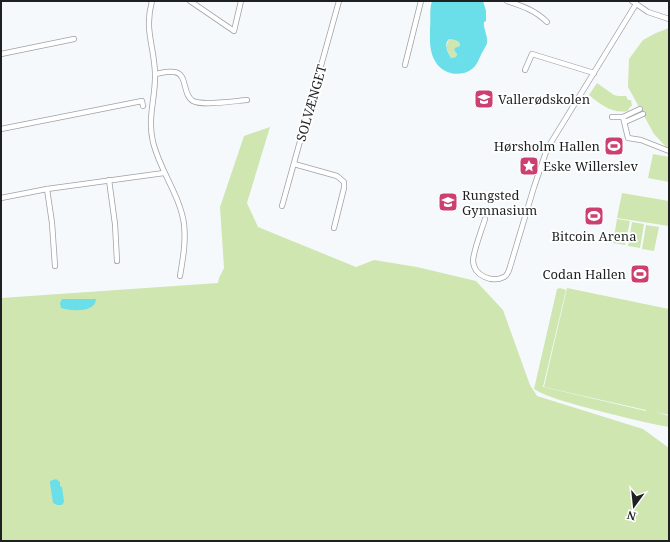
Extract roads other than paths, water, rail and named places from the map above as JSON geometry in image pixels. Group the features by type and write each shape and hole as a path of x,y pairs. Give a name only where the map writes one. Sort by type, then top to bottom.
{"street":[{"path":"152,1 148,22 155,74 150,126 156,154 179,207 184,223 184,253 180,276"},
{"path":"190,1 234,31 241,1"},
{"name":"SOLVÆNGET","path":"282,206 339,1"},
{"path":"405,65 421,1"},
{"path":"507,1 530,9 547,22"},
{"path":"485,219 473,262 476,270 481,276 488,279 504,277 508,274 547,149 594,73 634,2 648,12 669,19"},
{"path":"1,54 74,39"},
{"path":"525,70 532,54 594,73"},
{"path":"155,74 173,72 180,74 190,99 199,103 246,100"},
{"path":"1,129 142,101 143,106"},
{"path":"624,119 640,109"},
{"path":"612,117 624,119 643,114"},
{"path":"624,119 628,138 641,140 669,151"},
{"path":"294,164 337,176 344,182 344,188 334,228"},
{"path":"1,198 47,189 164,173"},
{"path":"109,180 115,224 117,260"},
{"path":"47,189 52,223 55,266"}],"water":[{"path":"432,1 483,1 486,11 486,21 484,22 484,25 487,43 476,65 467,72 457,74 447,72 435,61 430,45","holes":["449,39 458,41 460,44 460,46 454,50 457,54 456,57 451,58 447,51 446,44"]},
{"path":"62,299 96,299 95,304 92,307 82,310 70,310 61,308 60,303"},
{"path":"56,479 60,482 60,486 62,487 64,502 62,505 53,503 50,481"}],"place":[{"name":"Vallerødskolen","path":"484,99"},
{"name":"Hørsholm Hallen","path":"614,146"},
{"name":"Eske Willerslev","path":"529,166"},
{"name":"Rungsted Gymnasium","path":"448,202"},
{"name":"Bitcoin Arena","path":"594,216"},
{"name":"Codan Hallen","path":"640,274"}]}
